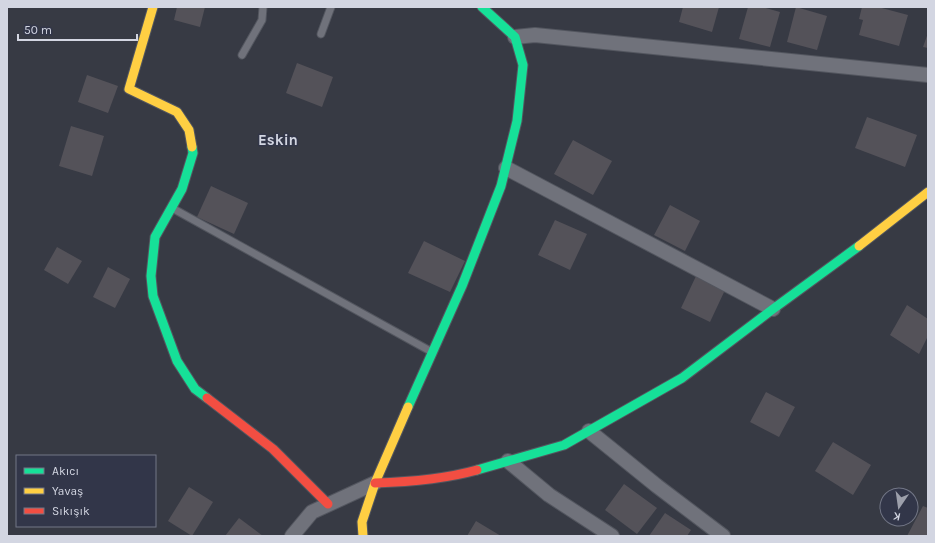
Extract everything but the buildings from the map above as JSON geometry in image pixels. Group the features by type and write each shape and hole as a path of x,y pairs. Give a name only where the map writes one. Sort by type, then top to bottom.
{"street":[{"path":"153,7 130,89 177,112 189,130 193,153 182,189 155,237 150,276 153,296 176,361 195,389 273,449 328,504"},
{"path":"363,536 362,522 375,482 462,286 502,186 517,121 523,65 515,36 482,7"},
{"path":"515,36 534,35 928,75"},
{"path":"506,168 773,309"},
{"path":"292,536 312,512 375,482 401,482 465,473 564,445 682,378 773,309 848,255 928,192"},
{"path":"589,431 657,486 723,536"},
{"path":"508,461 549,495 612,536"}],"lane":[{"path":"242,55 262,20 263,7"},
{"path":"321,34 331,7"},
{"path":"172,208 432,352"}],"traffic: fast":[{"path":"408,407 462,286 501,186 517,121 523,65 515,37 482,7"},
{"path":"192,147 193,153 182,189 155,237 151,276 153,296 177,361 195,389 207,398"},
{"path":"477,470 564,445 682,378 859,246"}],"traffic: slow":[{"path":"153,7 129,89 177,112 189,130 192,147"},
{"path":"859,246 928,192"},
{"path":"363,536 362,522 375,483 408,407"}],"traffic: jam":[{"path":"207,398 273,449 328,504"},
{"path":"375,483 427,480 477,470"}],"district":[{"name":"Eskin","path":"278,140"}]}
